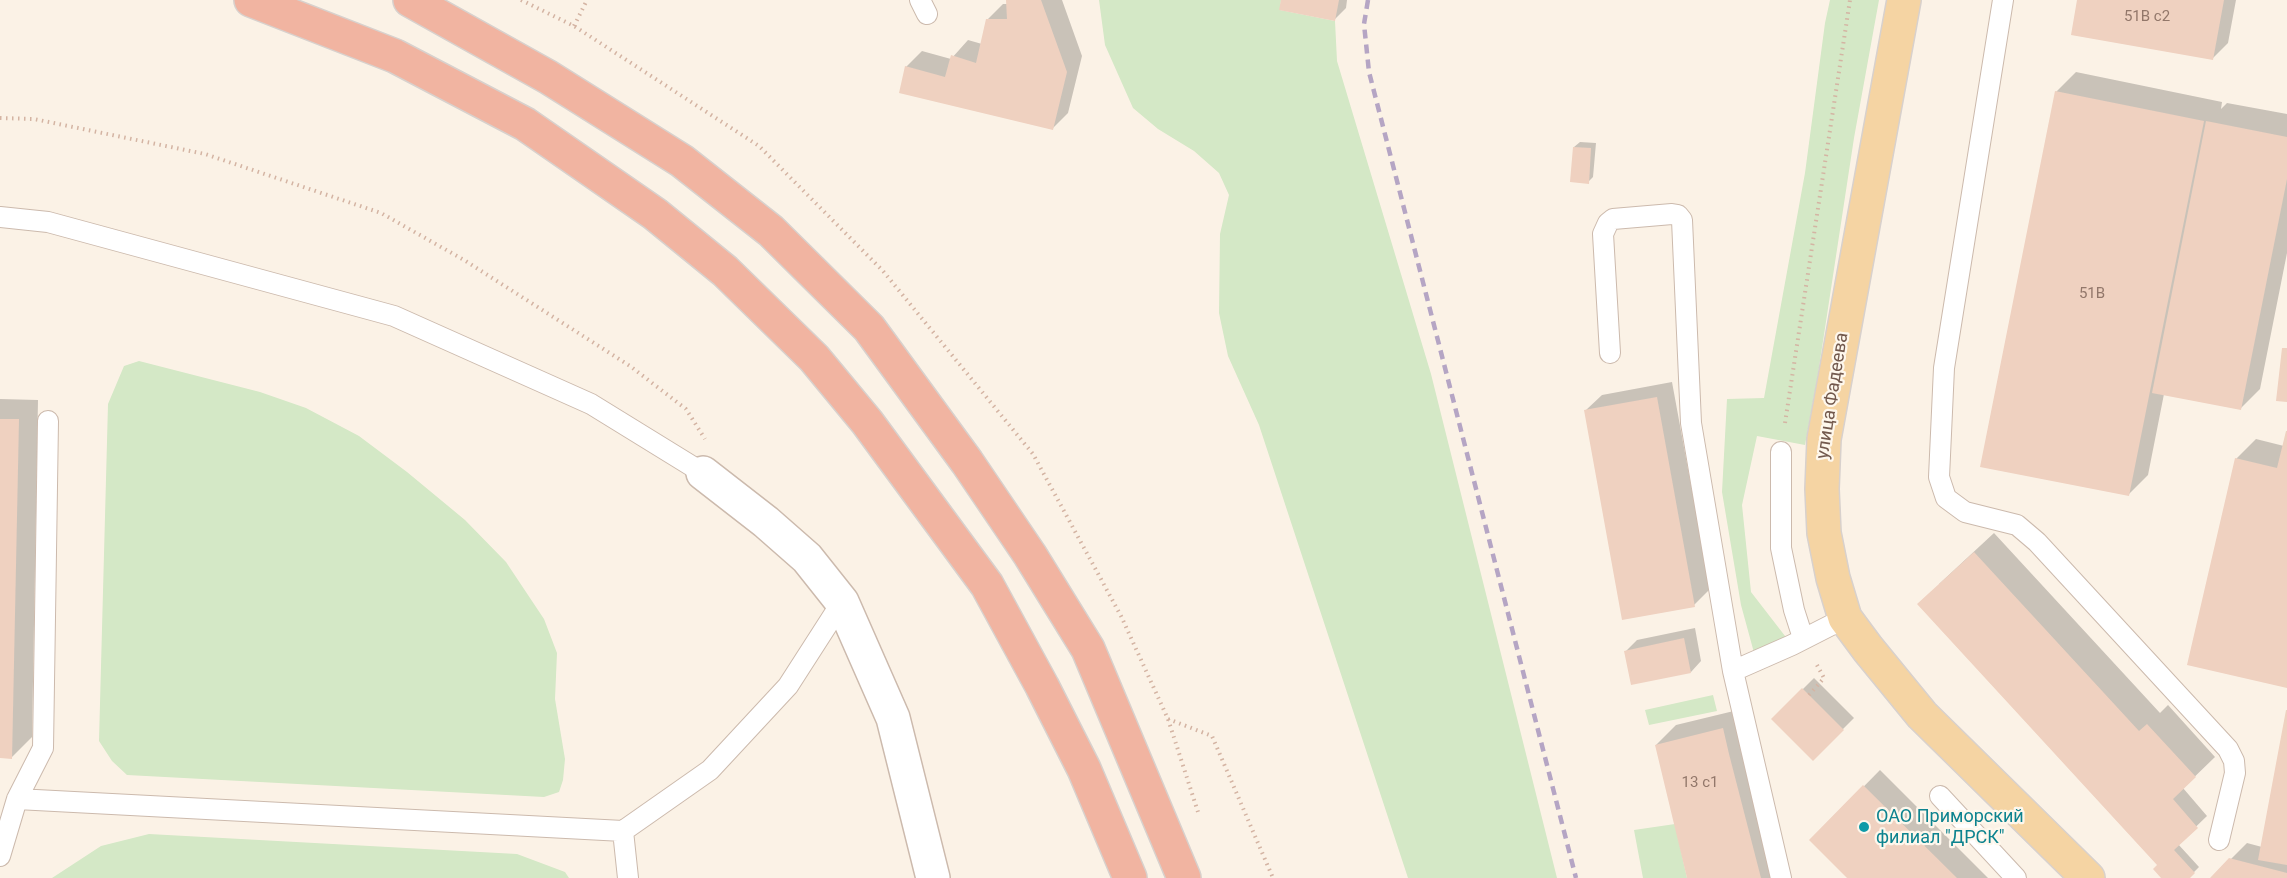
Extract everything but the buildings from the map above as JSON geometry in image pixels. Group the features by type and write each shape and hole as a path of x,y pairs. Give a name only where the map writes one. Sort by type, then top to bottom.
{"highway":[{"path":"250,0 395,56 525,124 655,214 725,271 814,358 867,422 987,585 1084,769 1130,878"},
{"path":"410,0 548,77 681,161 771,231 869,328 967,462 1030,555 1088,649 1184,878"}],"main road":[{"name":"улица Фадеева","path":"1904,0 1824,439 1822,489 1824,533 1833,578 1845,618 1922,715 2088,878"}],"street":[{"path":"703,472 807,558 842,602 893,718 933,878"}],"lane":[{"path":"2003,0 1944,368 1939,477 1946,498 1965,512 2017,525 2037,542 2228,749 2234,761 2235,773 2219,840"},
{"path":"1610,353 1604,234 1608,223 1613,219 1678,215 1682,220 1691,423 1733,671 1781,878"},
{"path":"0,217 48,222 394,316 591,404 703,472"},
{"path":"0,856 17,799 43,748 48,421"},
{"path":"1781,452 1781,548 1794,610 1803,638"},
{"path":"17,799 624,831 710,770 788,686 842,602"},
{"path":"1733,671 1845,618"},
{"path":"1940,796 2016,878"},
{"path":"624,831 628,878"}],"path":[{"path":"521,0 574,26 587,0"},
{"path":"1781,452 1850,0"},
{"path":"0,118 34,119 206,154 381,213 465,260 630,366 686,409 705,437 703,472"},
{"path":"1168,719 1212,736 1273,878"}],"green space":[{"path":"1099,0 1281,0 1280,10 1335,21 1337,61 1431,374 1557,878 1408,878 1259,425 1228,356 1219,313 1220,234 1229,195 1219,173 1194,151 1158,129 1133,108 1105,45"},
{"path":"1830,0 1879,0 1854,138 1805,445 1757,436 1742,505 1751,592 1792,645 1756,660 1741,605 1722,492 1727,399 1764,398 1805,173"},
{"path":"139,361 260,392 306,408 359,436 465,520 506,562 544,619 557,653 555,699 565,759 559,792 544,797 127,775 112,761 99,741 108,404 124,366"},
{"path":"1713,695 1717,711 1649,725 1645,710"},
{"path":"1675,824 1687,878 1643,878 1634,830"},
{"path":"149,834 517,854 565,872 569,878 52,878 101,846"}],"railway":[{"path":"1368,0 1364,24 1369,72 1576,878"}],"place":[{"name":"ОАО Приморский филиал \"ДРСК\"","path":"1864,827"}]}
